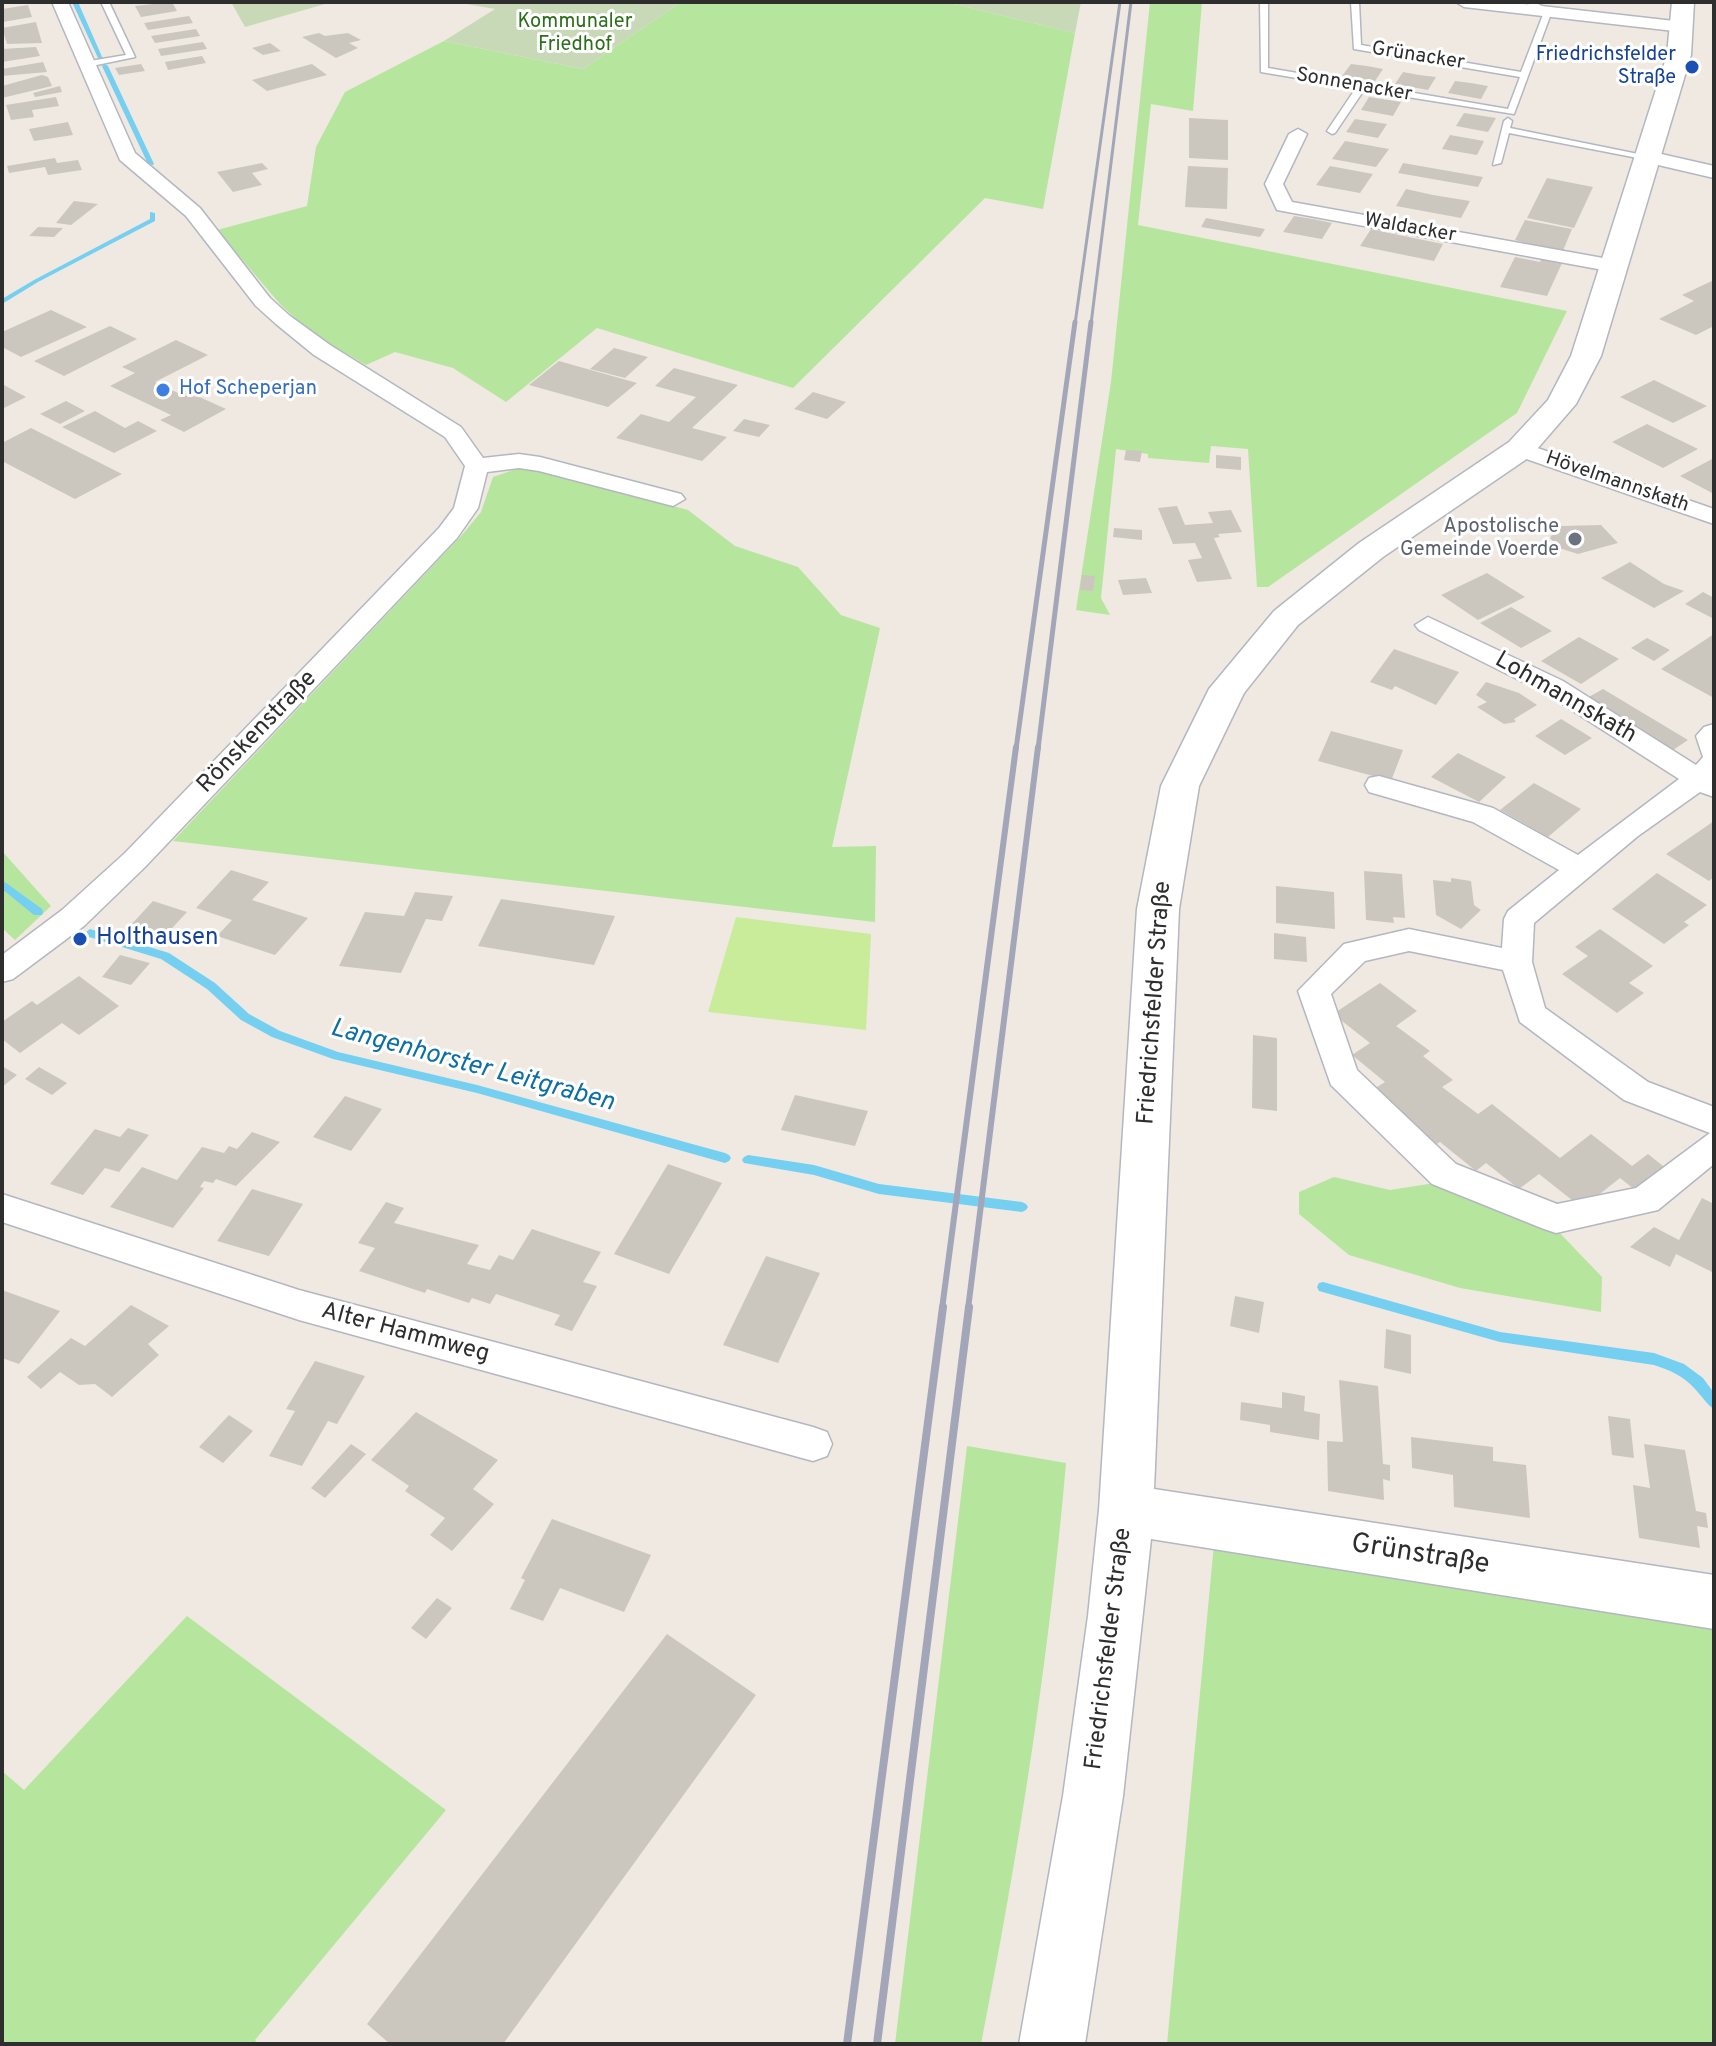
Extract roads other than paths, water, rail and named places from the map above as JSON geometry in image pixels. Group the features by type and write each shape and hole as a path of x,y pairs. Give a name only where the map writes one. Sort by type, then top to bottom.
{"main road":[{"name":"Friedrichsfelder Straße","path":"1052,2044 1093,1796 1126,1510 1158,909 1180,786 1227,689 1286,618 1371,550 1520,449 1561,404 1586,356 1679,55 1683,2"},
{"name":"Grünstraße","path":"1126,1510 1714,1602"}],"street":[{"path":"60,2 127,156 193,212 263,302 322,350 453,432 477,466 519,461 540,464 673,499"},
{"path":"1464,2 1683,27"},
{"name":"Waldacker","path":"1298,134 1274,184 1284,206 1614,266"},
{"path":"1648,157 1714,172"},
{"name":"Hövelmannskath","path":"1520,449 1714,517"},
{"name":"Rönskenstraße","path":"2,971 73,918 135,860 448,533 466,508 477,466"},
{"name":"Lohmannskath","path":"1428,625 1554,687 1709,777 1580,869 1519,919 1516,962 1531,1014 1636,1091 1714,1121"},
{"path":"1714,733 1710,736 1714,753"},
{"path":"1379,785 1483,815 1580,869"},
{"path":"1516,962 1409,940 1355,952 1314,991 1343,1076 1444,1174 1556,1219 1646,1200 1714,1145"},
{"name":"Alter Hammweg","path":"2,1208 299,1305 813,1444"}],"lane":[{"path":"87,64 131,57 105,2"},
{"name":"Sonnenacker","path":"1264,2 1264,70 1511,112"},
{"name":"Grünacker","path":"1355,2 1357,47 1524,75"},
{"path":"1496,163 1548,11 1527,2"},
{"path":"1332,131 1361,87"},
{"path":"1506,130 1648,157"}],"waterway":[{"path":"75,2 101,58"},
{"path":"105,66 151,164"},
{"path":"2,302 153,220 152,213"},
{"name":"Langenhorster Leitgraben","path":"2,884 38,912"},
{"name":"Langenhorster Leitgraben","path":"90,933 165,956 211,986 245,1017 276,1034 337,1056 477,1089 725,1158"},
{"name":"Langenhorster Leitgraben","path":"748,1160 814,1170 879,1189 1022,1207"},
{"name":"Langenhorster Leitgraben","path":"1323,1287 1500,1337 1654,1359 1679,1368 1698,1382 1714,1403"}],"railway":[{"path":"1075,324 1120,2"},
{"path":"1091,324 1131,2"},
{"path":"1016,749 1075,322"},
{"path":"1038,749 1091,322"},
{"path":"942,1309 1016,747"},
{"path":"968,1309 1038,747"},
{"path":"847,2044 943,1307"},
{"path":"877,2044 969,1307"}],"place":[{"name":"Friedrichsfelder Straße","path":"1692,67"},
{"name":"Hof Scheperjan","path":"163,390"},
{"name":"Apostolische Gemeinde Voerde","path":"1575,539"},
{"name":"Holthausen","path":"80,939"}],"park label":[{"name":"Kommunaler Friedhof","path":"575,34"}]}
